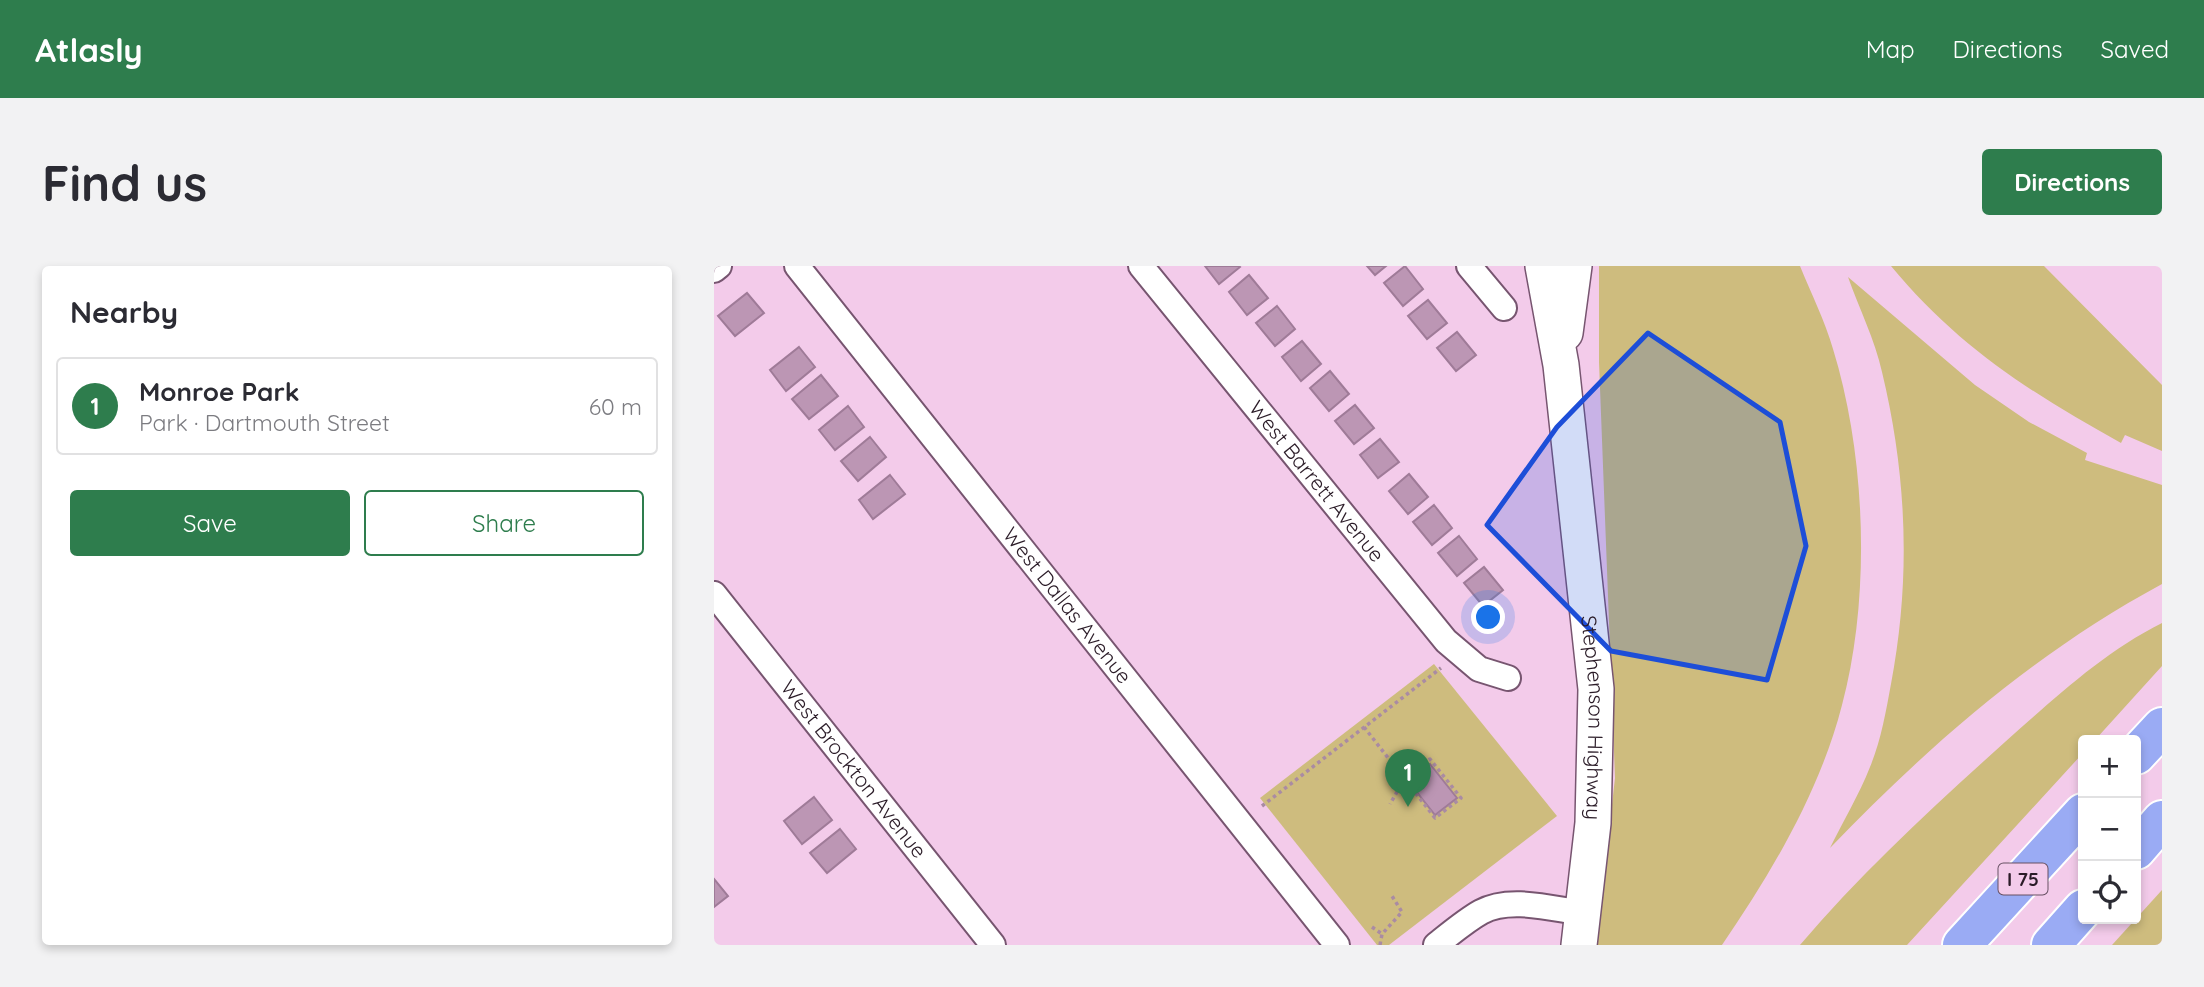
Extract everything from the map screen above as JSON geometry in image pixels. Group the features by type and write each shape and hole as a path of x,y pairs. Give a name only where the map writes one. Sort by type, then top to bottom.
{"highway":[{"path":"2141,750 2162,727"},
{"name":"I 75","path":"1962,945 2078,818"},
{"path":"2141,844 2162,820"},
{"path":"2051,945 2078,915"}],"main road":[{"path":"1542,266 1561,365"},
{"path":"1561,365 1574,266"},
{"name":"Stephenson Highway","path":"1561,365 1596,689 1593,823 1582,929"}],"street":[{"path":"714,270 719,266"},
{"name":"West Dallas Avenue","path":"797,266 1337,945"},
{"name":"West Barrett Avenue","path":"1141,266 1446,641 1479,669 1508,678"},
{"path":"1469,266 1504,308"},
{"name":"West Brockton Avenue","path":"714,594 993,945"},
{"path":"1436,945 1470,918 1495,906 1518,905 1582,929"}],"path":[{"path":"1262,806 1441,668"},
{"path":"1364,727 1405,778 1435,818 1461,798 1430,758 1405,778 1390,804"},
{"path":"1380,945 1382,934 1402,912 1392,896"},
{"path":"1372,927 1382,934"}],"highlighted area":[{"path":"1648,333 1780,422 1806,546 1767,680 1611,651 1487,525 1557,427"}],"shaded area":[{"path":"1599,266 1800,266 1833,349 1852,435 1858,480 1861,573 1851,663 1842,705 1833,737 1808,799 1759,889 1722,945 1596,945 1615,778 1599,362"},
{"path":"1891,266 2044,266 2162,385 2162,451 2125,435 2121,443 2026,386 1997,366 1943,321"},
{"path":"1848,277 1975,385 2029,422 2087,453 2085,460 2162,485 2162,584 2071,639 1986,703 1906,773 1830,848 1866,777 1880,736 1897,645 1904,567 1901,489 1890,411 1875,348"},
{"path":"2162,623 2162,666 2100,735 2078,735 2078,758 1907,945 1800,945 1874,865 2005,742 2099,662"},
{"path":"1434,664 1557,816 1389,945 1377,945 1260,798"},
{"path":"2162,890 2162,945 2112,945 2131,924 2141,924 2141,913"}],"building":[{"path":"1205,266 1239,266 1240,267 1219,284"},
{"path":"1367,266 1386,266 1375,275"},
{"path":"1405,266 1423,289 1403,306 1384,283"},
{"path":"1249,275 1268,298 1247,315 1229,292"},
{"path":"747,293 764,313 735,336 718,316"},
{"path":"1428,300 1447,323 1427,339 1408,316"},
{"path":"1277,306 1295,329 1275,346 1256,323"},
{"path":"1457,332 1476,355 1456,371 1437,348"},
{"path":"1302,341 1321,364 1301,381 1282,357"},
{"path":"799,347 815,367 786,391 770,370"},
{"path":"1330,371 1349,394 1329,411 1310,388"},
{"path":"821,375 838,396 809,419 792,399"},
{"path":"1355,405 1374,428 1354,444 1335,421"},
{"path":"848,406 864,427 835,450 819,430"},
{"path":"870,437 886,457 858,481 841,461"},
{"path":"1380,439 1399,462 1378,478 1360,455"},
{"path":"1409,474 1428,497 1408,514 1389,491"},
{"path":"890,475 905,494 873,519 859,500"},
{"path":"1434,505 1452,528 1432,545 1413,522"},
{"path":"1459,536 1477,559 1457,576 1438,553"},
{"path":"1484,567 1503,590 1483,606 1464,583"},
{"path":"1430,764 1457,798 1435,815 1408,781"},
{"path":"814,797 832,820 802,844 784,821"},
{"path":"840,829 856,849 827,873 810,853"},
{"path":"714,879 728,896 714,907"}],"place":[{"name":"Monroe Park","path":"1408,807"}]}
